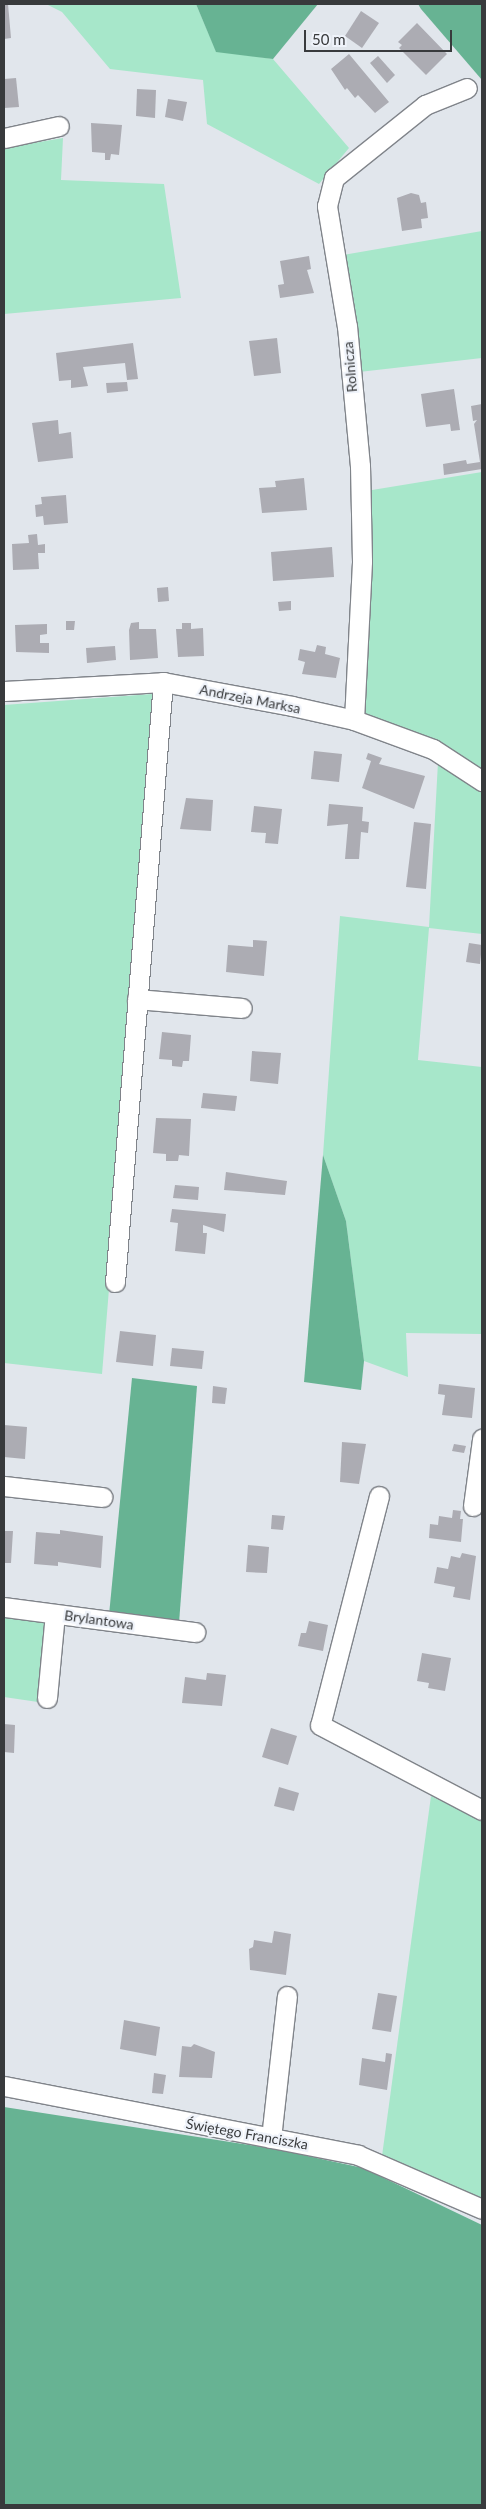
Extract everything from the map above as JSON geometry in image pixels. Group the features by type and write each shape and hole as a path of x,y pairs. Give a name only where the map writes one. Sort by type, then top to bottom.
{"street":[{"name":"Rolnicza","path":"354,720 362,561 360,466 347,327 327,206 334,178 424,105 468,88"},
{"path":"4,138 59,126"},
{"name":"Andrzeja Marksa","path":"4,691 163,682 354,720 433,749 482,781"},
{"path":"115,1282 163,682"},
{"path":"137,999 242,1008"},
{"path":"473,1506 482,1439"},
{"path":"4,1486 102,1497"},
{"path":"380,1496 320,1725 482,1810"},
{"name":"Brylantowa","path":"4,1607 195,1632"},
{"path":"47,1698 55,1614"},
{"path":"270,2138 287,1996"},
{"name":"Świętego Franciszka","path":"4,2086 358,2155 482,2209"}],"green space":[{"path":"46,4 196,4 216,51 273,59 349,148 319,184 207,124 203,80 110,69 62,12"},
{"path":"196,4 318,4 273,59 216,52"},
{"path":"418,4 482,4 482,80 421,9"},
{"path":"63,138 61,180 164,184 181,298 4,314 4,148"},
{"path":"482,231 482,358 359,372 343,255"},
{"path":"482,472 482,774 364,715 366,491"},
{"path":"152,694 157,706 102,1374 4,1363 4,705"},
{"path":"438,762 482,789 482,934 429,928 418,1060 482,1067 482,1334 406,1333 408,1377 364,1361 346,1221 323,1155 340,916 429,927"},
{"path":"323,1155 346,1221 364,1361 361,1390 304,1382"},
{"path":"132,1378 197,1386 179,1623 109,1615"},
{"path":"4,1615 47,1619 38,1702 4,1697"},
{"path":"431,1796 482,1821 482,2200 382,2156"},
{"path":"4,2107 275,2149 363,2168 482,2225 482,2505 4,2505"}],"building":[{"path":"4,4 8,4 11,38 4,39"},
{"path":"361,11 379,23 362,48 345,36"},
{"path":"417,23 447,54 426,75 399,48 402,45 398,42"},
{"path":"349,54 389,102 375,113 358,95 355,98 347,88 345,90 331,69"},
{"path":"378,56 395,75 387,83 370,63"},
{"path":"16,78 19,107 4,108 4,79"},
{"path":"137,89 156,90 155,118 136,116"},
{"path":"168,99 187,102 183,121 165,117"},
{"path":"91,123 122,125 119,155 111,154 110,160 105,160 105,153 92,152"},
{"path":"411,193 419,195 421,203 426,202 428,218 421,219 422,228 402,231 397,198"},
{"path":"309,256 311,269 307,270 314,293 280,298 278,285 284,284 280,261"},
{"path":"277,338 281,373 254,376 249,341"},
{"path":"133,343 138,379 127,380 125,363 83,367 88,386 71,388 71,380 59,381 56,353"},
{"path":"127,382 128,391 107,393 106,383"},
{"path":"454,389 460,430 451,431 450,424 426,427 421,394"},
{"path":"482,404 482,469 444,475 443,464 466,460 467,464 480,462 474,424 477,420 473,421 471,406"},
{"path":"58,420 59,434 71,432 73,458 38,462 32,423"},
{"path":"304,478 307,510 262,513 259,488 276,487 275,481"},
{"path":"66,495 68,523 44,525 43,516 36,517 35,505 42,504 41,497"},
{"path":"37,534 38,545 45,544 45,553 38,553 39,569 13,570 12,544 29,543 28,535"},
{"path":"332,547 334,577 273,581 271,552"},
{"path":"168,587 169,601 158,602 157,588"},
{"path":"291,601 291,610 279,611 278,602"},
{"path":"66,621 75,621 74,630 66,630"},
{"path":"139,622 139,629 156,629 158,658 130,660 129,630 131,623"},
{"path":"182,623 191,623 191,629 203,628 204,656 178,657 176,629 182,629"},
{"path":"47,624 47,634 40,635 40,643 49,643 49,653 16,652 15,625"},
{"path":"317,645 326,647 325,654 340,658 336,678 302,674 305,662 298,660 300,649 315,652"},
{"path":"115,646 116,660 87,663 86,648"},
{"path":"314,751 342,754 339,782 311,779"},
{"path":"368,753 382,758 379,764 425,776 414,809 362,788 371,761 366,759"},
{"path":"186,798 213,800 211,831 180,829"},
{"path":"329,804 363,807 362,821 369,822 368,833 361,832 359,859 345,859 348,824 327,826"},
{"path":"254,806 282,809 278,844 265,843 266,833 251,832"},
{"path":"414,822 431,824 426,889 406,887"},
{"path":"253,940 267,941 264,976 226,972 228,945 253,947"},
{"path":"469,943 482,945 480,964 466,962"},
{"path":"162,1032 191,1035 189,1061 183,1061 182,1067 172,1066 172,1060 159,1059"},
{"path":"252,1051 281,1053 278,1084 250,1081"},
{"path":"203,1093 237,1096 235,1111 201,1108"},
{"path":"156,1118 191,1119 189,1156 179,1155 178,1161 166,1161 166,1154 153,1153"},
{"path":"226,1172 287,1181 285,1195 224,1190"},
{"path":"175,1185 199,1187 198,1200 173,1198"},
{"path":"172,1209 226,1214 224,1232 203,1225 203,1233 207,1233 205,1254 175,1251 178,1223 170,1222"},
{"path":"120,1331 156,1335 153,1366 116,1362"},
{"path":"172,1348 204,1351 202,1369 170,1366"},
{"path":"439,1384 475,1388 472,1418 442,1415 445,1395 438,1394"},
{"path":"213,1386 227,1388 225,1404 212,1403"},
{"path":"4,1425 27,1427 25,1459 4,1457"},
{"path":"342,1442 366,1444 359,1484 340,1482"},
{"path":"454,1444 466,1446 464,1453 452,1451"},
{"path":"453,1510 461,1511 460,1519 463,1519 461,1542 429,1538 430,1524 438,1525 439,1516 452,1518"},
{"path":"272,1515 285,1516 283,1530 271,1529"},
{"path":"60,1530 103,1536 101,1568 58,1562 58,1566 34,1564 36,1532 60,1534"},
{"path":"4,1531 13,1531 11,1563 4,1563"},
{"path":"248,1545 269,1547 267,1573 246,1572"},
{"path":"462,1553 476,1556 470,1600 453,1597 455,1587 434,1583 437,1567 448,1569 451,1556 460,1558"},
{"path":"309,1621 328,1625 323,1651 298,1646 301,1633 306,1633"},
{"path":"422,1653 451,1658 445,1691 428,1688 429,1683 417,1681"},
{"path":"207,1673 226,1675 222,1706 182,1703 185,1677 206,1680"},
{"path":"4,1724 15,1725 14,1753 4,1752"},
{"path":"271,1728 297,1736 288,1765 262,1757"},
{"path":"279,1787 299,1793 294,1811 274,1806"},
{"path":"274,1931 291,1934 286,1975 250,1970 249,1949 253,1947 254,1940 272,1943"},
{"path":"378,1993 397,1996 391,2032 372,2029"},
{"path":"124,2020 160,2027 156,2056 120,2049"},
{"path":"194,2044 215,2052 212,2078 179,2077 182,2046 191,2047"},
{"path":"386,2053 392,2054 387,2090 359,2085 362,2058 385,2062"},
{"path":"154,2073 166,2075 163,2094 152,2093"}]}
